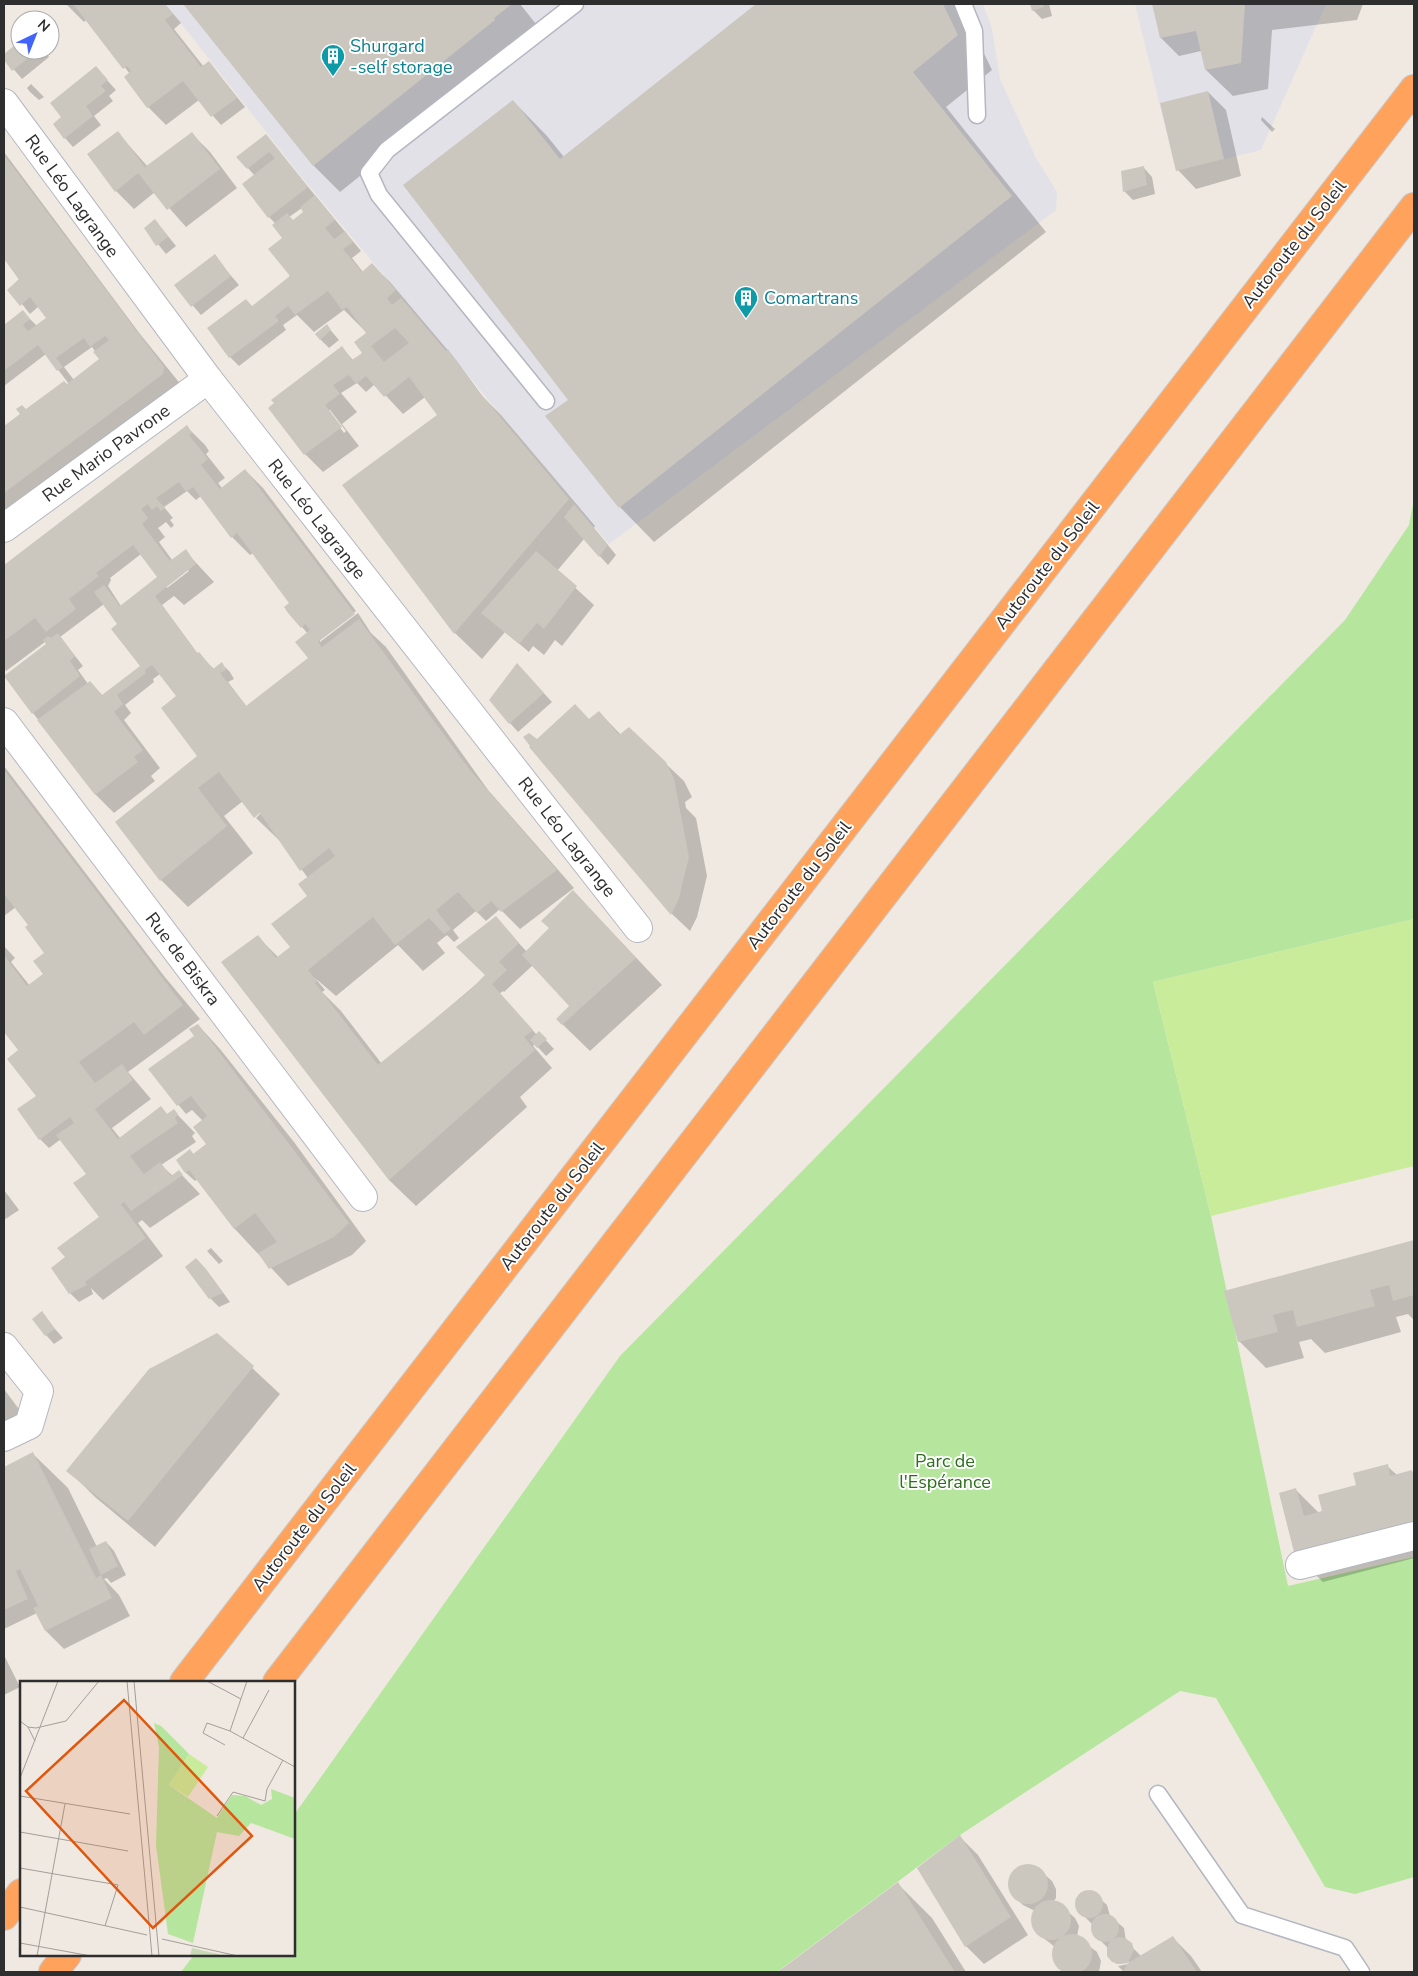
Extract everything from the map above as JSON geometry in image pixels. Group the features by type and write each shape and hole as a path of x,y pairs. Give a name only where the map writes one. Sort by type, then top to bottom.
{"highway":[{"name":"Autoroute du Soleil","path":"185,1681 1414,89"},
{"path":"278,1681 1414,207"},
{"path":"4,1916 20,1894"},
{"path":"53,1972 65,1956"}],"street":[{"name":"Rue Léo Lagrange","path":"4,103 208,379 638,928"},
{"name":"Rue Mario Pavrone","path":"4,528 208,379"},
{"name":"Rue de Biskra","path":"4,722 363,1197"},
{"path":"4,1347 39,1391 29,1425 4,1437"},
{"path":"1300,1565 1414,1536"}],"lane":[{"path":"546,401 379,195 369,173 387,150 575,4"},
{"path":"963,4 974,31 977,115"},
{"path":"1158,1794 1242,1915 1345,1948 1361,1972"}],"shaded area":[{"path":"166,4 983,4 992,29 1000,79 1036,158 1057,192 1056,210 609,544 299,174"},
{"path":"1135,4 1326,4 1261,150 1176,171"}],"green space":[{"name":"Parc de l'Espérance","path":"1414,499 1414,919 1153,982 1211,1216 1288,1586 1414,1557 1414,1877 1355,1894 1325,1887 1216,1698 1180,1691 960,1835 777,1972 181,1972 193,1956 295,1956 295,1814 620,1356 1345,620 1409,525"},
{"path":"1414,919 1414,1166 1211,1216 1153,982"}],"building":[{"path":"73,4 165,4 173,14 165,20 201,67 209,61 237,98 211,117 183,81 147,108 124,77 131,71 127,66 123,69"},
{"name":"Shurgard -self storage","path":"183,4 512,4 494,18 495,20 313,166"},
{"name":"Comartrans","path":"756,4 943,4 958,35 913,72 1012,196 619,508 545,416 568,400 403,185 513,100 560,159"},
{"path":"1030,4 1043,4 1044,7 1032,11"},
{"path":"1152,4 1245,4 1241,63 1205,70 1196,31 1160,38"},
{"path":"10,49 10,60 26,60 12,71 4,60 4,54"},
{"path":"96,66 108,80 101,86 106,91 86,106 93,116 64,139 53,124 61,117 50,103"},
{"path":"1208,91 1224,159 1176,171 1160,103"},
{"path":"118,131 145,167 192,132 220,169 167,210 138,173 115,192 87,154"},
{"path":"266,134 308,187 268,218 242,184 275,158 269,152 247,169 236,157"},
{"path":"4,155 164,367 163,374 4,493 4,426 20,414 16,409 22,405 26,409 64,381 67,384 99,359 93,352 109,340 105,336 90,347 84,338 56,358 63,367 57,371 38,345 4,371 4,325 23,310 30,319 23,325 28,331 46,318 30,297 20,306 7,290 19,279 4,259"},
{"path":"1144,166 1147,185 1123,192 1121,171"},
{"path":"315,195 335,220 325,228 334,239 345,231 353,242 343,249 362,272 372,263 396,290 387,298 392,305 401,298 446,351 448,349 475,387 569,499 454,634 342,485 437,415 409,377 384,397 366,376 356,384 349,375 333,385 340,394 325,405 342,427 304,455 268,408 274,403 271,400 342,346 352,360 362,353 354,342 366,333 347,307 342,310 328,291 295,315 288,306 275,316 279,321 229,358 207,328 246,299 252,306 290,276 268,249 282,238 272,225 287,213 293,220 303,212 300,207","holes":["395,328 409,343 384,362 371,346"]},
{"path":"155,219 168,237 156,246 144,228"},
{"path":"215,254 231,276 191,307 174,285"},
{"path":"327,324 331,330 320,340 315,334"},
{"path":"187,425 192,433 189,435 208,459 201,465 220,489 245,469 355,614 318,642 322,647 359,619 470,770 557,870 501,912 491,901 477,913 458,892 436,910 451,929 444,934 429,918 395,945 373,917 308,970 317,981 315,983 378,1065 468,992 485,975 456,947 496,916 519,943 499,962 507,970 492,984 533,1030 524,1037 535,1050 389,1180 221,962 258,935 276,958 290,947 271,924 307,896 298,884 335,856 329,848 300,871 260,813 254,818 219,772 198,788 227,826 160,881 115,822 197,756 161,708 176,696 152,665 145,670 146,673 117,695 123,704 114,712 143,750 134,757 138,762 95,795 37,720 90,681 102,695 140,666 111,629 117,624 94,592 104,585 120,606 157,577 133,545 96,573 99,576 69,599 76,609 46,632 35,618 4,641 4,565","holes":["179,482 186,492 193,487 231,538 237,533 289,603 284,607 288,613 301,628 305,624 310,630 295,642 308,658 246,706 220,673 226,670 222,662 213,669 199,652 197,653 155,596 196,564 186,549 170,561 142,524 148,518 141,509 148,504 152,510 157,506 161,511 165,508 156,498"]},
{"path":"574,504 608,545 599,557 564,517"},
{"path":"536,551 577,586 544,629 537,623 519,644 481,613"},
{"path":"58,633 75,656 70,661 80,676 32,714 4,676 46,644 43,640 48,636 51,638"},
{"path":"517,663 544,693 509,724 489,700"},
{"path":"575,704 589,719 599,711 619,735 629,727 666,762 674,779 689,857 679,898 671,915 529,747 523,737 529,733 537,739"},
{"path":"4,770 183,1005 144,1035 134,1022 79,1062 95,1083 122,1064 133,1080 95,1109 118,1139 161,1106 167,1114 174,1109 178,1114 175,1118 178,1123 130,1156 144,1174 160,1162 171,1176 179,1170 183,1175 131,1211 124,1202 121,1204 146,1238 85,1282 87,1285 69,1294 51,1268 65,1257 57,1248 99,1217 73,1183 86,1174 56,1135 74,1123 70,1117 39,1140 17,1109 36,1096 7,1059 18,1050 4,1032 4,955 27,986 43,974 33,961 44,953 25,927 28,925 4,894"},
{"path":"573,890 636,958 562,1025 556,1019 569,1006 522,955 549,928 541,921"},
{"path":"198,1024 349,1223 334,1237 269,1269 258,1253 277,1242 255,1213 234,1229 189,1170 185,1173 176,1160 190,1149 193,1154 206,1144 193,1127 207,1116 191,1096 177,1106 148,1069 194,1036 189,1029"},
{"path":"539,1031 547,1039 537,1048 530,1040"},
{"path":"1414,1240 1414,1295 1393,1301 1389,1285 1370,1290 1375,1306 1297,1327 1293,1310 1273,1315 1278,1332 1238,1342 1224,1291"},
{"path":"196,1258 223,1293 209,1299 185,1267"},
{"path":"42,1311 55,1329 45,1336 32,1319"},
{"path":"217,1333 254,1366 128,1521 66,1471 149,1369"},
{"path":"33,1452 96,1578 101,1575 112,1598 45,1631 33,1608 38,1606 20,1569 16,1571 28,1599 4,1610 4,1467"},
{"path":"1388,1464 1390,1476 1412,1470 1414,1479 1414,1525 1295,1556 1279,1493 1296,1488 1304,1516 1322,1511 1318,1495 1356,1485 1353,1473"},
{"path":"106,1541 118,1566 101,1575 89,1549"},
{"path":"960,1835 1011,1917 965,1947 917,1868"},
{"path":"1028,1864 1042,1870 1048,1884 1042,1898 1028,1904 1014,1898 1008,1884 1014,1870"},
{"path":"898,1882 955,1972 777,1972 783,1968"},
{"path":"1089,1890 1099,1894 1103,1904 1099,1914 1089,1918 1079,1914 1075,1904 1079,1894"},
{"path":"1051,1900 1065,1906 1071,1920 1065,1934 1051,1940 1037,1934 1031,1920 1037,1906"},
{"path":"1105,1914 1115,1918 1119,1928 1115,1938 1105,1942 1095,1938 1091,1928 1095,1918"},
{"path":"1072,1934 1083,1937 1089,1943 1092,1954 1089,1965 1083,1971 1072,1974 1061,1971 1055,1965 1052,1954 1055,1943 1061,1937"},
{"path":"1173,1936 1197,1972 1123,1972 1128,1963"},
{"path":"1118,1937 1125,1938 1132,1943 1134,1950 1128,1963 1112,1962 1107,1956 1107,1948 1110,1941"}],"place":[{"name":"Shurgard -self storage","path":"333,77"},
{"name":"Comartrans","path":"746,319"}]}
